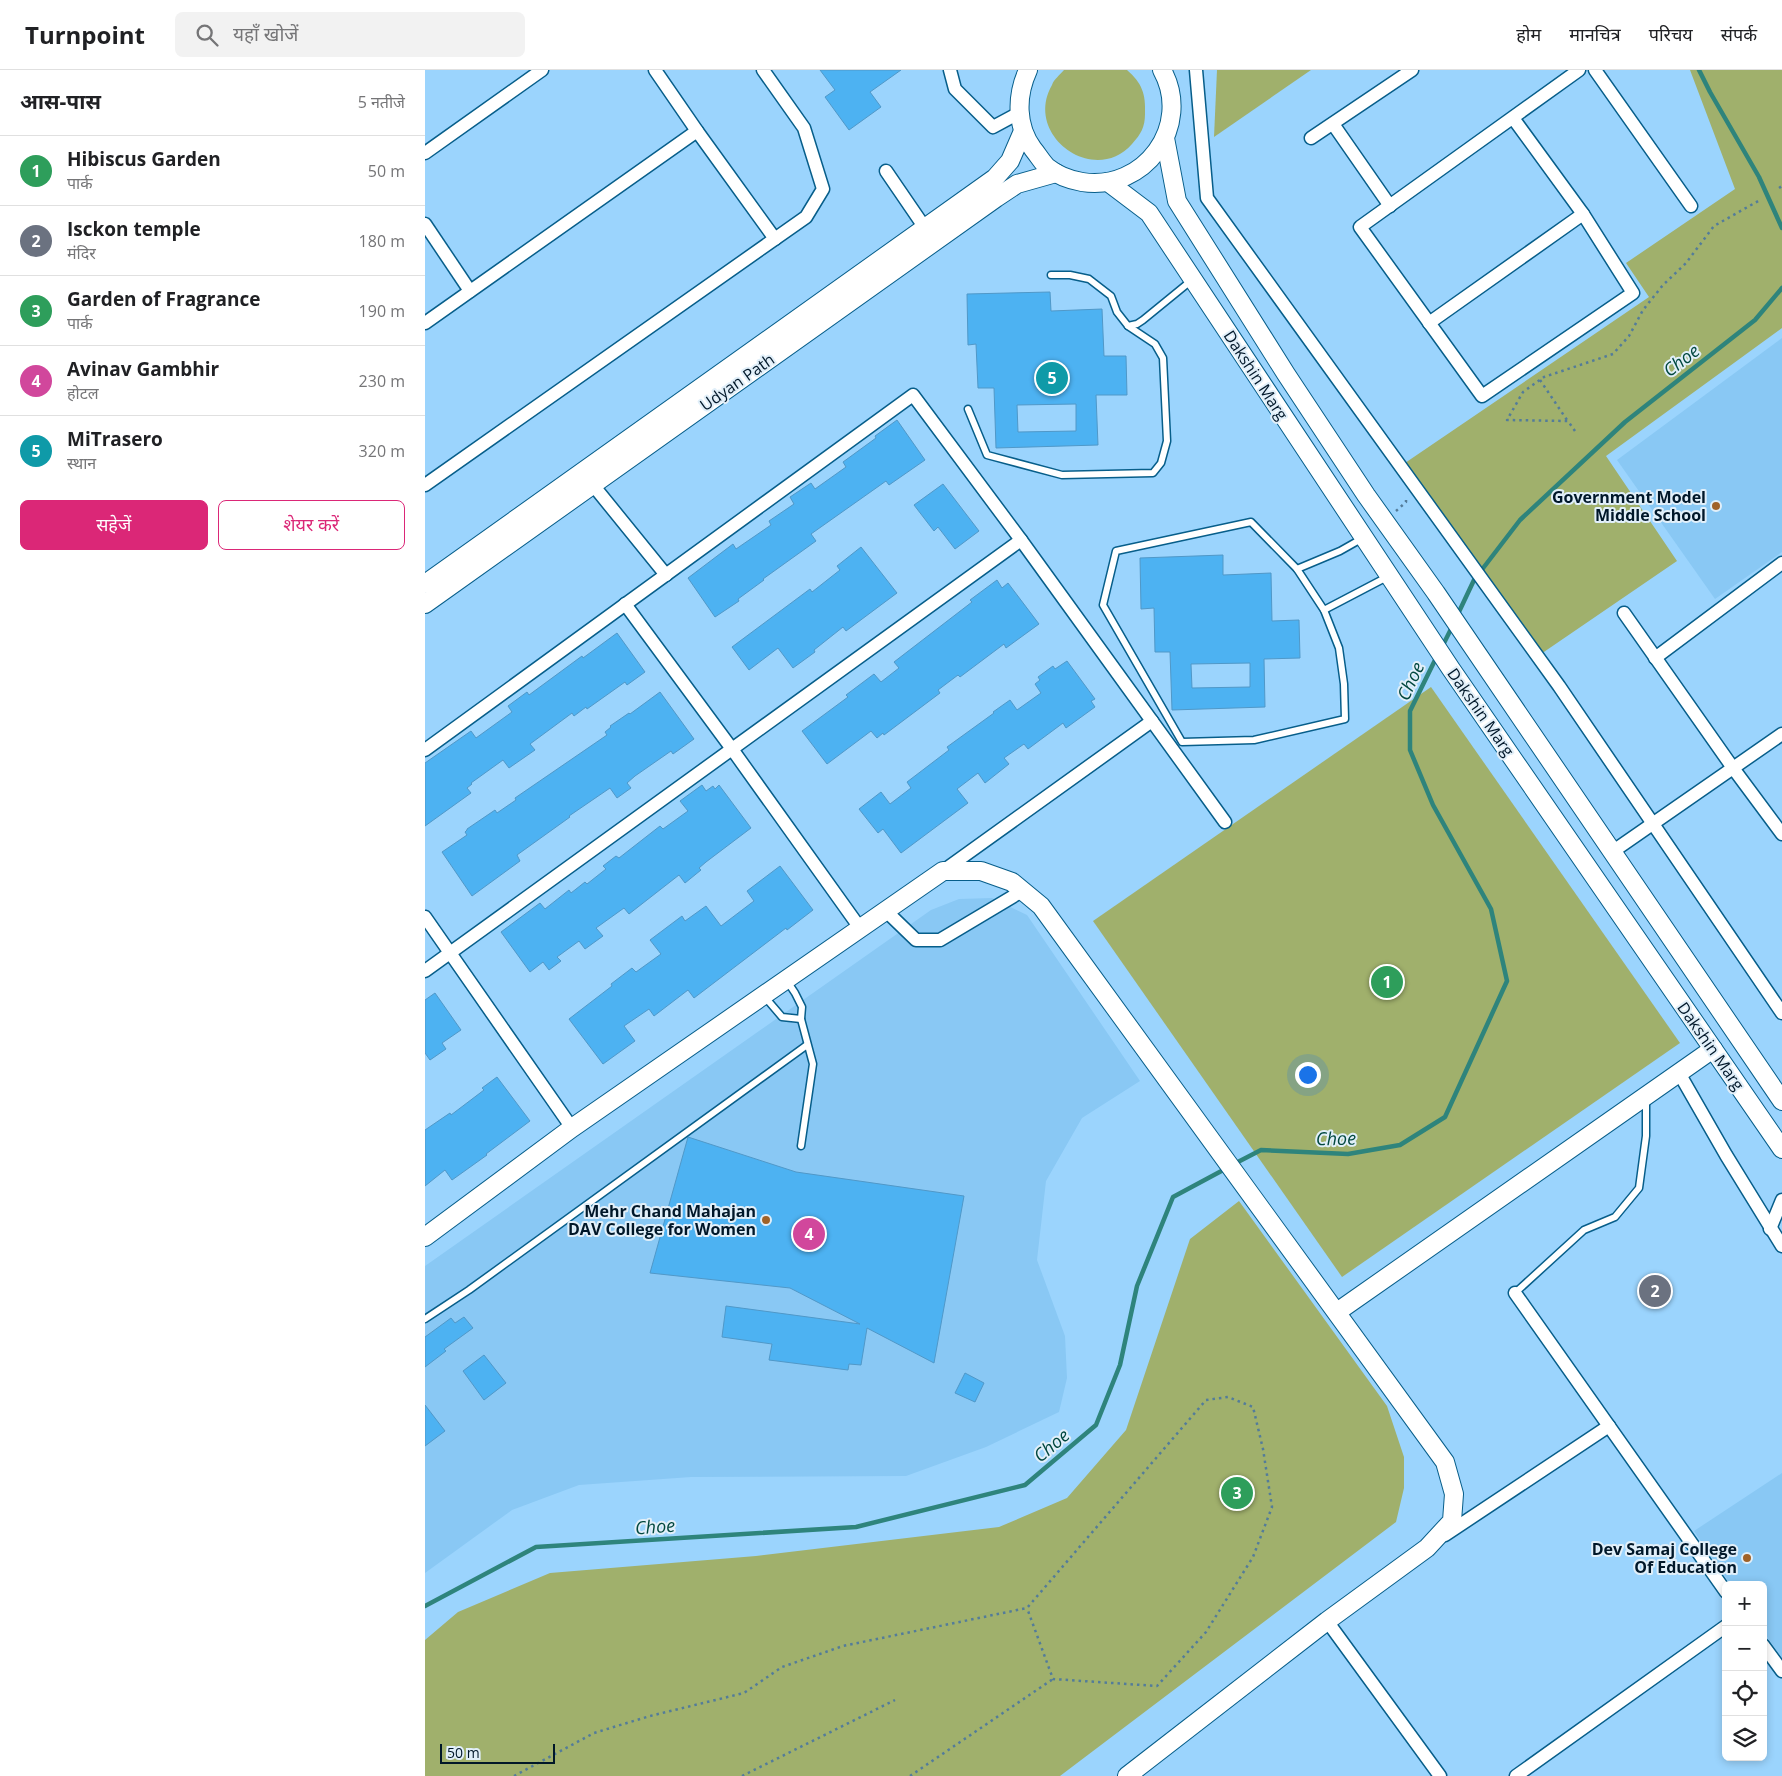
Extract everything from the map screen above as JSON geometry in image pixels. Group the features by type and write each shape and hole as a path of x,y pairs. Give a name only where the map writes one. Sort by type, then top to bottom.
{"main road":[{"path":"1029,70 1024,80 1019,113 1025,139 1047,166 1056,173 1077,181 1090,183 1108,182 1133,174 1150,160 1165,138 1170,123 1172,108 1165,73"},
{"name":"Udyan Path","path":"425,584 995,178 1009,161 1023,131"},
{"name":"Dakshin Marg","path":"1165,138 1177,201 1281,366 1361,487 1436,593 1782,1101"},
{"name":"Udyan Path","path":"425,604 996,198 1017,184 1056,173"},
{"name":"Dakshin Marg","path":"1108,182 1149,213 1451,669 1782,1149"},
{"path":"425,1237 572,1128 943,871 981,871 1012,882 1041,906 1337,1312 1445,1462 1454,1494 1451,1521 1427,1548 1327,1621 1127,1776"},
{"path":"1337,1312 1713,1049"}],"street":[{"path":"425,153 542,70"},
{"path":"655,70 775,239"},
{"path":"427,480 805,217 823,189 804,128 763,70"},
{"path":"950,70 955,89 993,127 1019,113"},
{"path":"1196,70 1207,198 1559,686 1782,1013"},
{"path":"1311,138 1412,70"},
{"path":"1513,118 1583,214 1633,293 1482,396 1360,227 1579,70"},
{"path":"1595,70 1691,206"},
{"path":"1333,124 1390,206"},
{"path":"425,323 697,131"},
{"path":"886,171 925,228"},
{"path":"1429,323 1583,214"},
{"path":"425,224 470,291"},
{"path":"425,750 913,395 1021,540 1225,822"},
{"path":"593,485 666,574"},
{"path":"425,971 1021,540"},
{"path":"1655,658 1782,563"},
{"path":"625,604 860,928"},
{"path":"1624,613 1782,834"},
{"path":"943,871 1152,721"},
{"path":"1612,852 1782,734"},
{"path":"886,911 916,940 940,940 1022,890"},
{"path":"425,917 572,1128"},
{"path":"1679,1073 1770,1229 1782,1246"},
{"path":"1770,1229 1782,1200"},
{"path":"1515,1293 1722,1586"},
{"path":"1427,1548 1609,1426"},
{"path":"1327,1621 1440,1776"},
{"path":"1516,1776 1722,1629"},
{"path":"1767,1650 1782,1671"}],"lane":[{"path":"969,408 987,455 1062,475 1153,473 1161,463 1167,440 1163,358 1155,344 1128,326 1117,312 1111,296 1089,279 1070,275 1051,275"},
{"path":"1128,326 1143,320 1193,280"},
{"path":"1251,522 1297,569 1323,610 1339,648 1344,684 1345,719 1254,740 1182,742 1103,605 1116,551 1251,522"},
{"path":"1297,569 1340,551 1363,538"},
{"path":"1323,610 1389,576"},
{"path":"786,980 795,993 801,1007 801,1019 813,1064 801,1146"},
{"path":"763,995 783,1017 801,1019"},
{"path":"425,1319 469,1290 807,1045"},
{"path":"1515,1293 1584,1230 1615,1217 1639,1188 1646,1136 1646,1096"}],"path":[{"path":"1568,421 1507,420 1523,392 1540,380 1563,370 1613,354 1629,336 1643,310 1663,285 1686,263 1714,226 1760,200"},
{"path":"1540,380 1575,431"},
{"path":"1392,515 1406,502 1407,486 1403,470"},
{"path":"514,1776 594,1733 650,1716 745,1693 782,1667 843,1646 1027,1608 1206,1400 1228,1397 1253,1407 1263,1449 1272,1508 1253,1557 1206,1632 1157,1686 1053,1679 910,1776"},
{"path":"1027,1608 1053,1679"},
{"path":"742,1776 895,1700"}],"shaded area":[{"name":"Government Model Middle School","path":"1782,338 1782,552 1715,599 1617,460"},
{"name":"Mehr Chand Mahajan DAV College for Women","path":"992,898 1027,915 1140,1081 1082,1118 1046,1181 1037,1260 1065,1336 1067,1378 1059,1412 986,1447 906,1476 691,1477 579,1485 512,1510 425,1573 425,1266 931,910 959,899"},
{"name":"Dev Samaj College Of Education","path":"1782,1473 1782,1658 1767,1637 1767,1581 1728,1581 1694,1531"}],"green space":[{"path":"1064,70 1127,70 1140,84 1145,101 1143,127 1132,144 1116,156 1099,160 1082,157 1067,149 1055,137 1047,121 1046,104 1053,83"},
{"path":"1217,70 1311,70 1214,137"},
{"path":"1690,70 1782,70 1782,328 1606,456 1677,561 1538,656 1405,463 1649,297 1626,263 1735,189"},
{"path":"1431,687 1680,1043 1342,1277 1093,921"},
{"path":"1239,1201 1387,1406 1404,1457 1404,1488 1396,1522 1060,1776 425,1776 425,1640 458,1612 550,1573 756,1556 999,1527 1067,1498 1126,1430 1190,1239"}],"building":[{"path":"820,70 901,70 870,92 881,107 849,130 825,97 835,90"},
{"path":"1050,292 1051,311 1102,309 1104,356 1126,356 1127,395 1096,395 1098,445 996,448 994,388 978,388 976,344 968,345 967,294","holes":["1076,404 1076,431 1018,432 1017,405"]},
{"path":"897,420 925,460 889,485 886,481 811,534 816,541 763,579 738,599 739,601 715,617 688,578 733,544 736,549 771,525 769,521 794,504 790,497 811,483 815,489 846,467 843,462"},
{"path":"943,484 979,531 955,549 938,527 934,531 914,505"},
{"path":"861,547 897,593 846,631 843,627 814,650 815,652 793,668 778,648 749,670 732,647 810,589 812,592 840,570 837,566"},
{"path":"1223,555 1223,575 1271,573 1272,621 1299,620 1300,658 1264,659 1265,707 1172,710 1170,652 1155,652 1154,608 1141,609 1140,558","holes":["1250,663 1250,687 1192,688 1191,664"]},
{"path":"997,580 1002,588 1008,583 1039,624 1006,648 1004,644 960,677 958,675 938,690 940,693 884,735 883,733 877,738 871,731 827,764 802,731 848,697 846,695 874,674 881,682 899,668 894,662 972,602 970,600"},
{"path":"617,633 645,672 627,685 625,682 587,709 586,707 574,716 572,713 530,744 535,750 509,768 503,760 471,783 467,788 471,793 425,826 425,763 471,731 476,738 512,712 508,706 527,692 529,695"},
{"path":"1067,661 1095,699 1091,701 1095,707 1066,728 1063,723 1028,749 1024,744 1004,758 1009,764 985,783 978,773 957,789 968,803 901,853 883,829 878,833 859,809 881,792 890,804 911,788 907,782 949,750 947,747 993,712 1010,700 1017,710 1041,693 1035,684 1040,680 1038,677 1053,666 1055,669"},
{"path":"660,692 694,739 673,754 671,751 635,776 627,783 631,788 617,798 610,788 569,816 517,855 520,861 472,896 442,852 467,835 465,832 467,829 495,810 497,813 516,800 515,798 607,735 605,732 610,726"},
{"path":"702,785 706,791 713,786 715,789 719,785 751,828 706,862 699,868 701,870 685,883 679,875 629,914 624,908 596,928 603,936 585,949 579,941 557,957 561,961 549,970 543,962 530,972 501,932 540,903 545,909 569,890 571,893 585,882 587,884 606,869 603,866 616,856 619,858 660,826 663,829 688,811 680,801"},
{"path":"780,866 813,910 787,930 786,928 694,998 688,990 654,1016 649,1009 624,1026 635,1041 603,1064 569,1019 632,968 636,972 661,954 650,940 682,916 685,921 706,906 721,926 754,901 747,891"},
{"path":"435,993 461,1030 442,1043 446,1049 430,1060 425,1053 425,1000"},
{"path":"497,1077 530,1121 452,1180 445,1170 425,1186 425,1130 450,1113 451,1115 484,1090 482,1088"},
{"path":"688,1137 796,1172 964,1196 934,1363 867,1328 861,1365 849,1364 848,1370 769,1360 772,1344 722,1337 726,1306 860,1324 790,1288 650,1273"},
{"path":"464,1317 473,1328 444,1349 446,1351 425,1367 425,1337 451,1318 455,1323"},
{"path":"484,1355 506,1383 484,1400 463,1371"},
{"path":"965,1373 984,1383 975,1402 955,1393"},
{"path":"425,1405 445,1431 425,1446"}],"waterway":[{"name":"Choe","path":"1699,70 1759,177 1782,228"},
{"name":"Choe","path":"1457,616 1474,580 1520,520 1625,422 1755,320 1782,288"},
{"name":"Choe","path":"1442,647 1453,625"},
{"name":"Choe","path":"1234,1164 1261,1150 1348,1154 1400,1145 1445,1117 1507,981 1491,909 1433,805 1410,750 1410,711 1437,656"},
{"name":"Choe","path":"425,1606 536,1547 856,1527 1025,1485 1096,1425 1120,1365 1137,1286 1173,1197 1227,1168"}],"place":[{"name":"MiTrasero","path":"1052,378"},
{"name":"Government Model Middle School","path":"1716,506"},
{"name":"Hibiscus Garden","path":"1387,982"},
{"name":"Mehr Chand Mahajan DAV College for Women","path":"766,1220"},
{"name":"Avinav Gambhir","path":"809,1234"},
{"name":"Isckon temple","path":"1655,1291"},
{"name":"Garden of Fragrance","path":"1237,1493"},
{"name":"Dev Samaj College Of Education","path":"1747,1558"}]}
